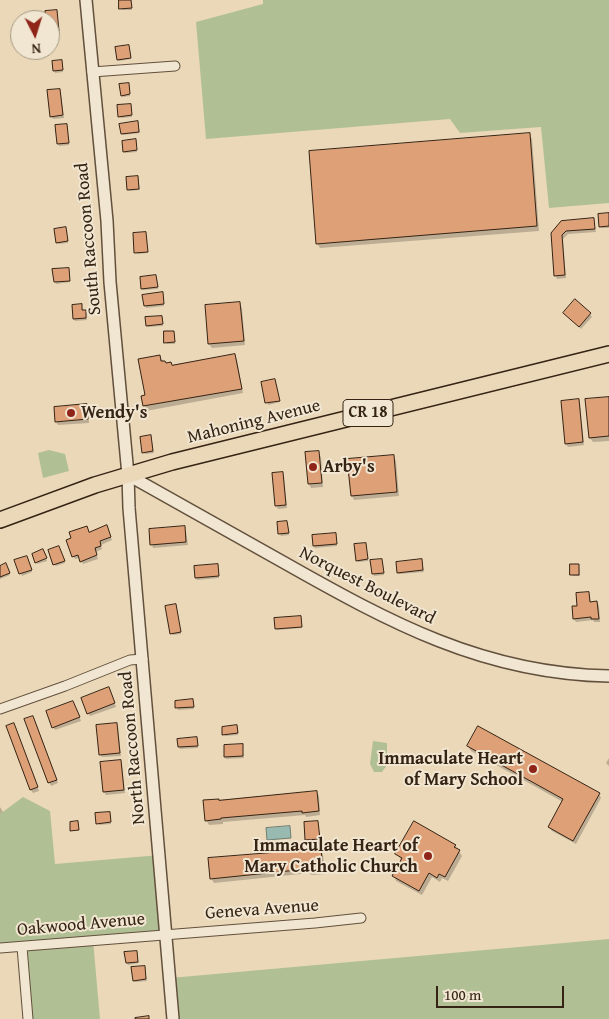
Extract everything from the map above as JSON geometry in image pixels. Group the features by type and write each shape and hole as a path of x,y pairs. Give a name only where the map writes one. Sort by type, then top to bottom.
{"main road":[{"name":"Mahoning Avenue","path":"0,520 128,474 186,458 609,354"}],"street":[{"name":"South Raccoon Road","path":"86,0 128,474"},
{"path":"92,72 175,66"},
{"name":"North Raccoon Road","path":"128,474 129,508 173,1019"},
{"name":"Norquest Boulevard","path":"128,474 323,585 386,618 426,636 486,658 519,666 554,672 609,676"},
{"path":"0,709 130,660 143,659"},
{"name":"Geneva Avenue","path":"166,934 362,918"},
{"name":"Oakwood Avenue","path":"0,948 166,934"},
{"path":"22,947 28,1019"}],"green space":[{"path":"263,0 609,0 609,203 549,208 541,127 460,133 450,119 206,139 196,22 263,4"},
{"path":"49,450 65,454 69,471 43,478 38,453"},
{"path":"373,741 387,743 387,765 382,772 374,772 370,764"},
{"path":"23,797 50,811 55,864 160,855 166,934 93,940 100,1019 28,1019 22,947 0,948 0,814"},
{"path":"609,939 609,1019 173,1019 170,978"}],"water":[{"path":"290,826 291,838 267,840 266,828"}],"building":[{"path":"119,0 131,0 132,8 119,9"},
{"path":"129,45 131,58 117,60 115,47"},
{"path":"62,60 63,70 53,71 52,61"},
{"path":"129,83 130,94 121,96 119,84"},
{"path":"60,89 63,115 50,117 47,90"},
{"path":"131,104 132,115 118,117 117,105"},
{"path":"138,121 139,132 121,134 119,124"},
{"path":"67,124 69,143 57,144 55,125"},
{"path":"530,133 537,226 316,244 309,151"},
{"path":"136,139 137,150 123,152 122,141"},
{"path":"138,176 139,189 127,190 126,177"},
{"path":"609,213 609,226 599,227 598,214"},
{"path":"594,218 595,229 566,231 562,235 565,275 554,276 551,233 561,221"},
{"path":"66,227 68,241 56,243 54,229"},
{"path":"146,232 148,252 134,253 133,233"},
{"path":"69,268 70,281 54,282 52,269"},
{"path":"156,275 158,287 141,289 140,277"},
{"path":"163,292 164,304 144,306 142,295"},
{"path":"575,299 591,313 579,327 563,313"},
{"path":"240,302 244,341 208,344 205,305"},
{"path":"82,304 82,310 86,310 86,318 73,319 72,305"},
{"path":"162,316 163,324 146,326 145,317"},
{"path":"164,331 174,331 175,342 164,343"},
{"path":"235,354 242,389 143,406 141,396 145,395 138,359 160,355 161,361 171,362 172,365"},
{"path":"275,379 280,401 265,403 261,382"},
{"path":"609,397 609,436 589,438 585,399"},
{"path":"579,399 583,442 565,444 561,401"},
{"name":"Wendy's","path":"87,404 88,419 55,422 54,407"},
{"path":"151,435 153,451 142,453 140,437"},
{"name":"Arby's","path":"319,451 322,483 308,484 305,452"},
{"path":"394,455 397,492 351,496 347,459"},
{"path":"283,472 286,505 275,506 272,473"},
{"path":"287,521 289,533 278,534 277,522"},
{"path":"107,525 111,537 100,541 101,546 95,548 97,555 80,562 78,555 72,557 66,540 71,538 69,532 87,526 89,532"},
{"path":"185,526 186,542 150,545 149,529"},
{"path":"336,533 337,544 313,546 312,535"},
{"path":"366,543 368,559 356,561 354,544"},
{"path":"59,546 65,561 53,565 48,550"},
{"path":"43,549 47,558 35,563 32,554"},
{"path":"27,556 32,570 19,574 14,560"},
{"path":"382,559 384,573 372,574 370,560"},
{"path":"422,559 423,570 397,573 396,562"},
{"path":"6,563 10,573 0,577 0,566"},
{"path":"218,564 219,576 195,578 194,566"},
{"path":"570,564 579,564 579,575 570,575"},
{"path":"589,592 590,602 597,601 599,619 591,619 591,617 573,619 572,606 577,606 576,593"},
{"path":"176,604 181,632 170,634 165,606"},
{"path":"301,616 302,627 275,629 274,618"},
{"path":"109,687 115,703 87,714 81,698"},
{"path":"193,699 194,707 175,708 175,701"},
{"path":"73,701 80,717 52,728 46,711"},
{"path":"33,716 57,780 48,783 24,719"},
{"path":"14,723 38,787 30,790 6,726"},
{"path":"117,723 120,753 99,755 96,725"},
{"path":"237,725 238,733 222,735 222,727"},
{"name":"Immaculate Heart of Mary School","path":"478,726 600,793 573,841 548,827 563,799 467,746"},
{"path":"197,737 198,746 178,747 177,739"},
{"path":"243,744 243,756 224,757 224,745"},
{"path":"121,760 124,790 103,792 100,762"},
{"path":"317,791 319,811 221,818 205,821 203,800"},
{"path":"110,812 111,822 96,824 95,813"},
{"path":"78,821 79,830 70,831 70,822"},
{"path":"318,821 320,839 305,840 304,822"},
{"name":"Immaculate Heart of Mary Catholic Church","path":"414,821 456,845 454,847 460,850 445,877 439,874 437,878 429,873 419,891 392,876 402,858 395,854"},
{"path":"321,849 323,869 210,879 208,858"},
{"path":"137,951 138,962 126,963 124,952"},
{"path":"145,966 146,979 133,981 131,967"},
{"path":"149,1016 149,1019 135,1019 135,1018"}],"place":[{"name":"Wendy's","path":"71,413"},
{"name":"Arby's","path":"313,467"},
{"name":"Immaculate Heart of Mary School","path":"533,769"},
{"name":"Immaculate Heart of Mary Catholic Church","path":"428,856"}]}
